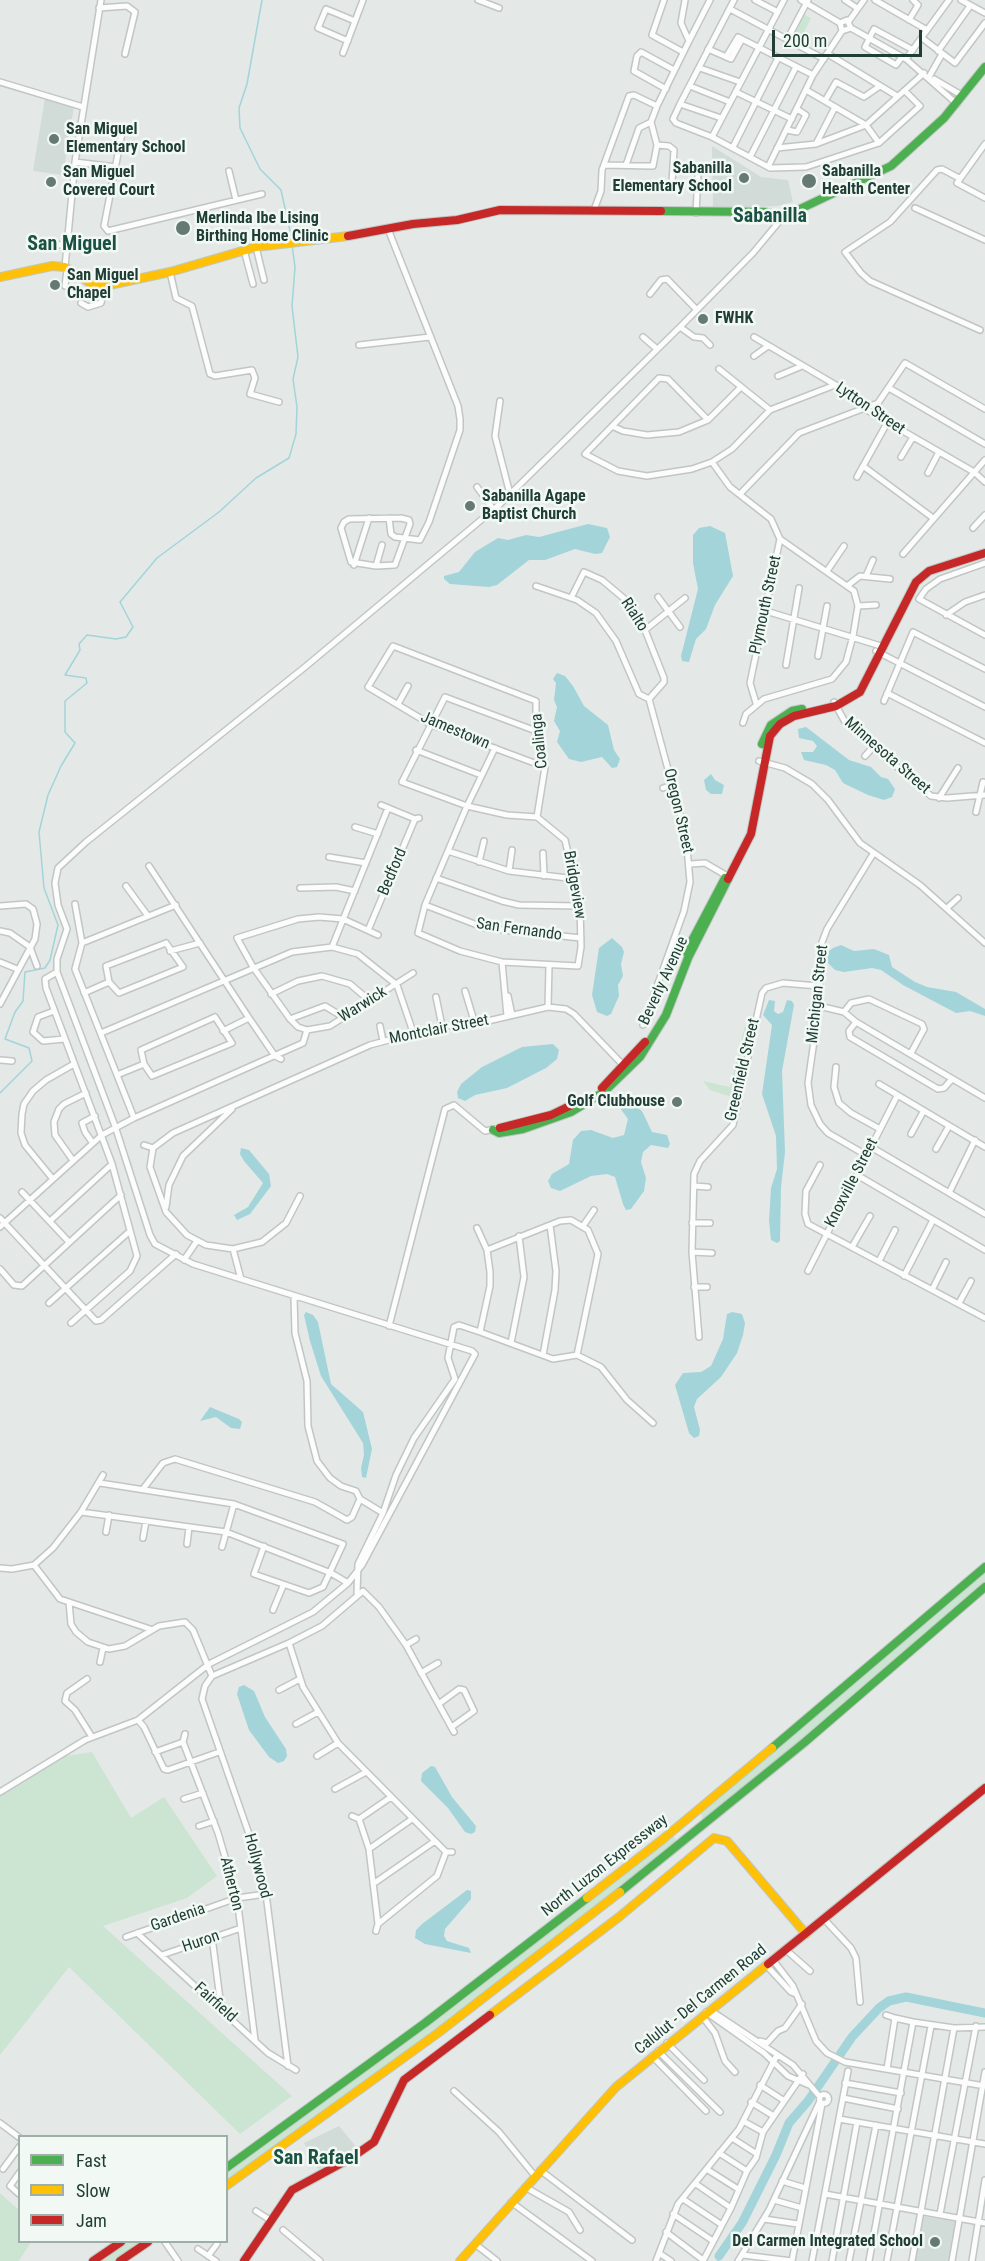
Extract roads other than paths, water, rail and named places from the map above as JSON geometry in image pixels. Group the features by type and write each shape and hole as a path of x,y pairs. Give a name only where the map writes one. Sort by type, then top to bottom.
{"main road":[{"path":"0,277 52,266 66,269 90,283 105,286 170,272 256,247 458,220 500,210 765,212 783,217 891,166 957,104 985,67"},
{"name":"Beverly Avenue","path":"496,1129 499,1134 554,1120 604,1092 626,1068 645,1052 666,1015 688,958 751,834 760,797 762,761 767,743 780,724 794,716 835,704 860,692 906,588 918,573 985,548"},
{"name":"Beverly Avenue","path":"880,649 910,590 922,576 929,571 985,553"},
{"name":"North Luzon Expressway","path":"228,2167 425,2024 663,1839 905,1637 985,1567"},
{"name":"North Luzon Expressway","path":"228,2185 438,2033 579,1925 805,1742 985,1587"},
{"name":"Calulut - Del Carmen Road","path":"460,2261 606,2096 667,2043 806,1934 985,1788"},
{"path":"244,2261 292,2190 365,2150 374,2142 391,2112 401,2086 411,2075 619,1917 714,1838 727,1841 806,1934"},
{"path":"93,2261 118,2243"},
{"path":"120,2261 145,2243"}],"street":[{"path":"65,286 75,162 101,0"},
{"path":"343,53 362,1 355,0"},
{"path":"478,0 492,2 499,8"},
{"path":"664,0 652,34 683,52"},
{"path":"685,0 681,23 689,41"},
{"path":"604,165 653,165 657,145 651,122 674,70 710,0"},
{"path":"734,0 680,104 674,119 676,123 733,147 768,167 806,167 879,143 920,106 905,91"},
{"path":"755,0 778,12"},
{"path":"712,137 784,0"},
{"path":"845,0 858,8"},
{"path":"840,23 849,21 864,0"},
{"path":"874,0 927,30"},
{"path":"909,20 918,5 914,0"},
{"path":"913,50 876,29 865,47 896,65 913,50 949,0"},
{"path":"962,0 985,13"},
{"path":"788,38 805,1 840,23 842,31"},
{"path":"99,8 127,6 135,12 125,54"},
{"path":"777,148 816,144 866,125 897,96 928,76 940,52 970,6"},
{"path":"348,41 318,28 326,9 355,21"},
{"path":"730,9 897,96"},
{"path":"849,21 851,28 904,58 928,76 957,104"},
{"path":"922,38 955,63 985,23"},
{"path":"768,167 813,75 842,31 851,28"},
{"path":"708,49 731,59 739,38"},
{"path":"726,57 739,38"},
{"path":"739,38 813,75"},
{"path":"666,89 634,71 637,56 641,52 674,70"},
{"path":"733,147 778,58"},
{"path":"750,157 796,67"},
{"path":"700,68 740,82"},
{"path":"928,76 963,96"},
{"path":"0,82 83,107"},
{"path":"825,101 836,82 864,97 880,86"},
{"path":"690,87 730,102"},
{"path":"806,90 866,125 879,143"},
{"path":"736,92 792,119"},
{"path":"594,210 601,190 600,181 604,165 629,96 634,94 657,106"},
{"path":"680,104 721,118"},
{"path":"816,144 835,107"},
{"path":"787,130 797,132 806,115 797,109"},
{"path":"626,165 639,128 651,122"},
{"path":"122,134 104,226 108,231 262,194"},
{"path":"985,144 959,178 958,185 985,198"},
{"path":"634,186 668,186 672,183 674,150 669,146 657,145"},
{"path":"75,162 116,167"},
{"path":"959,178 942,169 937,170 890,222 844,252 861,273 870,280 980,330"},
{"path":"229,171 236,200"},
{"path":"696,213 698,174"},
{"path":"915,208 985,240"},
{"path":"0,1792 92,1737 138,1720 209,1664 313,1611 348,1583 356,1574 474,1359 472,1351 184,1260 155,1244 150,1235 115,1126 57,972 57,959 67,929 58,905 55,883 58,868 305,667 510,494 753,253 783,217"},
{"path":"388,229 458,406 460,430 429,522 420,540 405,540 391,534 389,518"},
{"path":"50,243 67,246"},
{"path":"256,247 264,280"},
{"path":"243,250 253,284"},
{"path":"170,272 176,298 192,306 210,374 215,376 252,370 255,378 250,394 279,402"},
{"path":"650,294 662,280 667,279 696,309"},
{"path":"81,303 88,307 100,304 105,286"},
{"path":"680,327 694,338 703,338 710,345"},
{"path":"359,345 430,337"},
{"path":"644,337 657,349"},
{"name":"Lytton Street","path":"754,338 855,397 865,409 887,423 974,471 985,482"},
{"path":"754,356 768,346"},
{"path":"740,494 799,433 879,403 905,363 985,409"},
{"path":"778,376 802,366"},
{"path":"719,369 770,410"},
{"path":"708,420 663,377 659,378 585,454 618,471 647,476 676,473 712,462 748,435 770,410 836,386"},
{"path":"612,426 636,434 679,432 708,420 741,387"},
{"path":"889,388 985,444"},
{"path":"500,401 495,436 510,494"},
{"path":"857,477 887,423"},
{"path":"901,457 913,437"},
{"path":"928,472 939,452"},
{"path":"903,554 985,460"},
{"name":"Plymouth Street","path":"712,462 720,477 771,519 780,538 750,683 756,703"},
{"path":"863,466 933,518"},
{"path":"477,487 493,509"},
{"path":"973,528 985,515"},
{"path":"349,519 409,520 410,524 395,565 354,565 341,528 349,519"},
{"path":"354,565 369,519"},
{"path":"743,723 756,703 832,679 846,662 853,636 858,606 856,594 780,538"},
{"path":"376,566 382,545"},
{"path":"827,571 844,546"},
{"path":"866,576 873,560"},
{"path":"985,563 940,579 926,589 919,599 985,635"},
{"name":"Rialto","path":"571,598 584,572 590,573 611,586 627,601 645,630 664,678 664,682 649,699"},
{"path":"847,586 855,578 866,576 890,579"},
{"path":"536,586 571,598 596,613 616,641 639,694 649,699"},
{"path":"786,665 799,588"},
{"path":"946,615 965,602 985,595"},
{"path":"658,597 680,627"},
{"path":"645,630 685,598"},
{"path":"858,606 876,605"},
{"path":"818,656 827,606"},
{"path":"766,611 853,636 985,707"},
{"path":"977,631 985,628"},
{"path":"884,701 914,632 985,669"},
{"name":"Jamestown","path":"536,701 393,646 368,687 430,724 545,767"},
{"path":"398,704 408,686"},
{"path":"887,693 985,743"},
{"path":"536,731 445,697 416,750 402,782 467,806 507,815 537,817"},
{"name":"Oregon Street","path":"643,1025 684,911 689,892 690,864 686,836 649,699"},
{"name":"Coalinga","path":"536,701 536,731 545,767 537,817"},
{"name":"Minnesota Street","path":"835,704 845,722 875,745 924,792 939,798 982,795"},
{"path":"865,756 875,745"},
{"path":"495,748 424,906 418,933 460,951 504,962 549,966 548,1007 566,1009 574,1014 626,1068"},
{"path":"416,750 481,776"},
{"path":"762,761 785,768 812,784 828,800 852,834 873,854 920,885 984,938"},
{"path":"939,798 958,768"},
{"path":"976,812 982,795 982,782"},
{"path":"663,788 672,785"},
{"path":"332,947 388,808 381,805"},
{"name":"Bedford","path":"369,928 417,818 388,808"},
{"name":"Bridgeview","path":"537,817 565,840 576,879 580,906 581,939 578,966 549,966"},
{"path":"355,828 378,834"},
{"path":"479,862 484,841"},
{"path":"448,850 509,871 576,879"},
{"path":"509,871 512,850"},
{"path":"543,853 544,876"},
{"name":"Michigan Street","path":"866,1155 828,1133 820,1125 811,1105 808,1083 819,1006 819,958 827,929 873,854"},
{"path":"329,857 366,863"},
{"path":"690,864 705,864 728,877"},
{"path":"149,866 278,1058"},
{"path":"436,878 519,905 580,906"},
{"path":"126,886 148,916"},
{"path":"300,888 336,887 355,891"},
{"path":"947,908 958,898"},
{"path":"0,906 26,904 33,909 37,924 30,947 0,1004"},
{"path":"75,904 82,944 75,969 134,1118"},
{"path":"82,944 176,905"},
{"name":"San Fernando","path":"424,906 485,928 581,939"},
{"path":"176,1254 101,1320 96,1321 45,1265 1,1223 72,1159 115,1126 278,1058 303,1043 309,1030 298,1027 290,1019 253,967 237,938 298,919 319,916 344,919 369,928 378,934"},
{"path":"67,929 79,931"},
{"path":"0,932 10,933 30,947 37,966"},
{"path":"114,1000 119,993 186,968 171,951 167,940 103,966 109,981 119,993"},
{"path":"171,951 200,943"},
{"path":"101,1033 292,952 332,947 358,954 397,985 413,1032"},
{"path":"0,962 17,969"},
{"path":"504,962 510,1015"},
{"path":"57,972 44,981 102,1135 137,1250 137,1260 130,1271 71,1323"},
{"name":"Warwick","path":"309,1030 330,1026 413,973"},
{"path":"271,994 298,981 322,976 350,984 370,1001"},
{"path":"84,993 109,981"},
{"name":"Greenfield Street","path":"699,1337 692,1252 694,1174 700,1161 733,1125 762,993 766,988 783,983 818,986"},
{"path":"465,991 475,1024"},
{"path":"436,997 442,1026"},
{"path":"844,1012 851,1003 869,999 922,1024 924,1029 911,1053"},
{"path":"290,1019 325,1006 343,1017"},
{"path":"819,1006 844,1012 856,1022 985,1098"},
{"name":"Montclair Street","path":"153,1148 165,1137 314,1068 383,1041 442,1026 475,1024 548,1007"},
{"path":"54,1011 38,1017 33,1032 43,1041 64,1039"},
{"path":"134,1048 141,1050 216,1015 223,1031 232,1043"},
{"path":"223,1031 249,1018"},
{"path":"856,1022 849,1030 850,1037 938,1089 944,1088 952,1079"},
{"path":"380,1026 383,1041"},
{"path":"149,1083 152,1076 232,1043 240,1045"},
{"path":"141,1050 144,1064 152,1076"},
{"path":"0,1060 12,1062"},
{"path":"52,1178 25,1145 21,1133 22,1114 24,1104 33,1091 46,1080 74,1064"},
{"path":"117,1075 144,1064"},
{"path":"836,1066 834,1087 839,1102 851,1113 880,1129"},
{"path":"879,1084 985,1147"},
{"path":"72,1159 55,1135 54,1122 59,1109 64,1104 86,1093"},
{"name":"Knoxville Street","path":"808,1271 897,1096"},
{"path":"389,1326 445,1109 454,1105 484,1131 496,1129"},
{"name":"Montclair Street","path":"166,1212 166,1192 183,1156 236,1106"},
{"path":"911,1134 923,1112"},
{"path":"92,1142 84,1132 82,1123 95,1116"},
{"path":"936,1149 949,1126"},
{"path":"949,1193 975,1140"},
{"path":"144,1145 153,1148 150,1167 166,1212 177,1227 197,1241 214,1247 233,1249 253,1245 271,1237 286,1223 300,1196"},
{"path":"871,1147 985,1214"},
{"path":"50,1221 112,1164"},
{"path":"819,1165 806,1191 805,1219 826,1234 985,1318"},
{"path":"857,1175 985,1250"},
{"path":"694,1186 708,1187"},
{"path":"22,1192 69,1242"},
{"path":"0,1269 17,1287 45,1265 121,1196"},
{"path":"583,1226 594,1210"},
{"path":"852,1247 870,1216"},
{"path":"487,1250 566,1220 583,1226 592,1236 598,1254 578,1355"},
{"path":"904,1276 933,1220"},
{"path":"692,1223 710,1223"},
{"path":"543,1355 555,1290 556,1271 550,1225"},
{"path":"171,1232 177,1227"},
{"path":"477,1228 487,1250 490,1286 480,1332"},
{"path":"879,1261 895,1230"},
{"path":"49,1302 130,1231"},
{"path":"511,1343 524,1277 519,1236"},
{"path":"184,1260 197,1241"},
{"path":"233,1249 241,1279"},
{"path":"692,1252 712,1253"},
{"path":"932,1290 946,1263"},
{"path":"959,1303 971,1281"},
{"path":"694,1287 707,1287"},
{"path":"294,1296 295,1333 307,1381 308,1426 314,1453 325,1473 341,1486 356,1491 360,1499 383,1513"},
{"path":"357,1594 356,1574 361,1556 383,1513 410,1444 455,1379 448,1358 455,1325 543,1355 563,1359 578,1355 601,1367 627,1400 653,1423"},
{"path":"142,1489 163,1463 175,1459 315,1502 347,1520 352,1517 360,1499"},
{"path":"0,1568 12,1569 34,1565 58,1543 81,1512 103,1475"},
{"path":"100,1483 234,1504 342,1543 323,1587 314,1592 304,1593 254,1574 264,1546"},
{"path":"222,1547 234,1504"},
{"path":"81,1512 226,1532 331,1573 348,1583"},
{"path":"106,1532 109,1515"},
{"path":"143,1538 146,1521"},
{"path":"187,1544 189,1527"},
{"path":"34,1565 60,1599 150,1629"},
{"path":"273,1610 283,1586"},
{"path":"69,1602 71,1624 76,1632 88,1642 103,1648 117,1650 136,1641 150,1629 185,1622 193,1630 209,1664 212,1676 289,1644 322,1626 363,1591 371,1598 406,1645 453,1729 474,1711 465,1690 459,1689 440,1703"},
{"path":"406,1645 417,1639"},
{"path":"289,1644 300,1678 338,1743 435,1841 449,1852 437,1876 378,1923"},
{"path":"100,1662 103,1648"},
{"path":"421,1673 438,1663"},
{"name":"Hollywood","path":"212,1676 203,1689 202,1699 249,1834 266,1894 288,2066"},
{"path":"279,1690 300,1678"},
{"path":"87,1679 67,1693 64,1701 75,1710 92,1737"},
{"path":"296,1724 318,1712"},
{"path":"138,1720 144,1727 160,1764 168,1770 219,1752"},
{"path":"155,1752 183,1742 185,1734"},
{"name":"Atherton","path":"183,1742 214,1821 237,1898 255,2040"},
{"path":"317,1756 338,1743"},
{"path":"335,1789 366,1772"},
{"path":"184,1799 203,1794"},
{"path":"359,1819 391,1797"},
{"path":"352,1816 359,1819 369,1849 378,1923 376,1931"},
{"path":"369,1849 412,1818"},
{"path":"199,1826 214,1821"},
{"path":"373,1884 435,1841"},
{"name":"Gardenia","path":"126,1937 237,1898 266,1894"},
{"path":"824,1919 851,1948 856,1958 860,2002"},
{"name":"Huron","path":"162,1956 241,1928"},
{"name":"Fairfield","path":"137,1933 274,2058 296,2070"},
{"path":"212,1937 221,2008"},
{"path":"785,1949 810,1971"},
{"path":"770,1962 802,2004 816,2041 834,2056 845,2062 984,2086"},
{"path":"708,2011 764,2043 790,2023 802,2004"},
{"path":"708,2011 803,2074 820,2099 792,2261 743,2255"},
{"path":"708,2011 725,2061 735,2072"},
{"path":"886,2015 931,2026 985,2027"},
{"path":"887,2069 895,2018"},
{"path":"869,2261 913,2022"},
{"path":"887,2261 931,2026"},
{"path":"940,2214 976,2026"},
{"path":"912,2261 954,2028"},
{"path":"752,2042 773,2063 797,2081 810,2085"},
{"path":"667,2043 704,2080"},
{"path":"655,2054 706,2111"},
{"path":"655,2054 720,2112"},
{"path":"656,2261 673,2214 732,2138 777,2055"},
{"path":"812,2261 848,2071"},
{"path":"951,2261 985,2072"},
{"path":"666,2232 703,2260 757,2154 763,2132 772,2115 803,2074"},
{"path":"845,2083 901,2093"},
{"path":"760,2085 783,2100"},
{"path":"454,2091 510,2143 537,2173 632,2240"},
{"path":"843,2098 898,2109"},
{"path":"738,2261 774,2200 820,2099"},
{"path":"750,2102 772,2115"},
{"path":"839,2119 985,2144"},
{"path":"743,2121 763,2132"},
{"path":"832,2261 857,2122"},
{"path":"0,2123 18,2136"},
{"path":"849,2261 876,2125"},
{"path":"732,2138 757,2154"},
{"path":"3,2169 18,2149"},
{"path":"719,2153 747,2170"},
{"path":"708,2170 738,2189"},
{"path":"18,2175 10,2186 18,2193"},
{"path":"972,2261 985,2180"},
{"path":"782,2181 805,2188"},
{"path":"696,2184 731,2208"},
{"path":"525,2187 569,2212 580,2230"},
{"path":"825,2194 985,2223"},
{"path":"683,2199 722,2225"},
{"path":"774,2200 802,2208"},
{"path":"511,2202 582,2258 592,2261"},
{"path":"256,2211 270,2220"},
{"path":"673,2214 713,2241"},
{"path":"764,2219 798,2224"},
{"path":"283,2230 320,2261"},
{"path":"753,2238 795,2245"},
{"path":"166,2243 178,2261"},
{"path":"208,2256 217,2244"},
{"path":"475,2244 497,2261"},
{"path":"198,2249 216,2261"},
{"path":"659,2253 671,2261"}],"water":[{"path":"588,524 607,528 610,537 602,553 595,554 575,549 545,560 529,560 497,585 489,587 450,584 444,579 444,576 459,572 475,552 498,538 508,540 526,535 539,537"},
{"path":"710,526 725,533 733,576 715,605 706,629 696,639 689,662 682,661 681,656 698,589 693,563 693,535 699,528"},
{"path":"557,673 565,676 584,706 608,725 614,750 620,759 617,767 612,768 602,757 581,762 569,759 557,742 560,731 554,721 557,707 554,700 556,683 553,679"},
{"path":"806,727 849,760 871,767 881,777 888,779 895,789 892,797 884,800 868,795 843,783 835,770 826,765 804,760 801,752 813,752 817,746 813,741 799,738 798,729"},
{"path":"711,774 715,780 724,785 722,794 711,794 706,790 704,780"},
{"path":"612,938 624,952 621,964 623,976 618,985 619,996 611,1014 607,1016 597,1012 592,995 599,948"},
{"path":"841,945 854,951 874,949 889,955 892,967 915,982 927,987 956,992 985,1009 985,1016 970,1011 956,1013 903,985 881,970 872,968 844,972 835,970 827,962 825,954"},
{"path":"769,1000 775,1001 774,1011 778,1014 783,1012 787,1000 792,1001 794,1005 782,1071 785,1152 781,1187 780,1241 777,1243 771,1240 769,1221 771,1188 777,1169 776,1136 762,1094 772,1025 763,1015"},
{"path":"553,1044 559,1050 557,1059 546,1068 507,1088 475,1095 465,1101 458,1098 457,1092 461,1084 482,1067 522,1047"},
{"path":"628,1101 642,1111 652,1132 667,1135 670,1144 668,1148 651,1145 643,1152 641,1162 646,1178 644,1191 631,1209 626,1210 623,1204 615,1177 607,1174 591,1176 560,1191 551,1188 548,1181 552,1174 569,1164 573,1140 581,1131 591,1130 613,1138 624,1135 628,1119 620,1108 620,1102"},
{"path":"241,1148 249,1150 269,1174 271,1186 250,1214 237,1220 234,1215 248,1207 263,1183 244,1161 240,1154"},
{"path":"306,1312 313,1315 318,1322 331,1384 363,1412 372,1449 366,1478 362,1477 361,1468 364,1455 363,1443 321,1376 310,1341 304,1315"},
{"path":"732,1312 742,1314 745,1323 743,1335 737,1353 721,1377 697,1399 694,1407 700,1430 699,1436 694,1438 689,1433 675,1385 683,1373 701,1372 711,1366 723,1339 727,1314"},
{"path":"210,1407 239,1419 242,1422 240,1429 231,1428 216,1417 200,1421"},
{"path":"244,1685 254,1691 265,1717 286,1749 287,1756 284,1761 278,1763 269,1757 249,1730 237,1694 239,1687"},
{"path":"431,1766 435,1767 452,1797 476,1826 475,1832 471,1834 465,1832 448,1808 421,1781 422,1773"},
{"path":"467,1890 471,1891 471,1899 445,1929 444,1936 447,1941 469,1948 471,1953 425,1944 415,1938 416,1930 422,1924"}],"waterway":[{"path":"262,0 247,84 239,108 240,128 260,169 281,190 292,240"},
{"path":"0,1093 32,1061 29,1048 5,1039 15,1012 23,1001 25,972 45,968 50,960 58,925 44,888 39,832 48,795 61,766 75,743 65,732 65,701 87,683 86,678 65,675 80,650 79,644 87,635 116,639 126,637 133,627 120,602 157,558 219,512 256,478 289,458 296,434 297,407 293,379 298,357 292,306 295,267 292,245"},
{"path":"719,2256 742,2223 776,2155 789,2123 808,2101 852,2037 879,2008 889,2001 906,1997 985,2013"},
{"path":"718,2261 719,2256"}],"place":[{"name":"San Miguel Elementary School","path":"54,139"},
{"name":"Sabanilla Elementary School","path":"744,178"},
{"name":"Sabanilla Health Center","path":"809,181"},
{"name":"San Miguel Covered Court","path":"51,182"},
{"name":"Merlinda Ibe Lising Birthing Home Clinic","path":"183,228"},
{"name":"San Miguel Chapel","path":"55,285"},
{"name":"FWHK","path":"703,319"},
{"name":"Sabanilla Agape Baptist Church","path":"470,506"},
{"name":"Golf Clubhouse","path":"677,1102"},
{"name":"Del Carmen Integrated School","path":"935,2242"}],"district":[{"name":"Sabanilla","path":"770,217"},
{"name":"San Miguel","path":"72,245"},
{"name":"San Rafael","path":"316,2159"}]}
